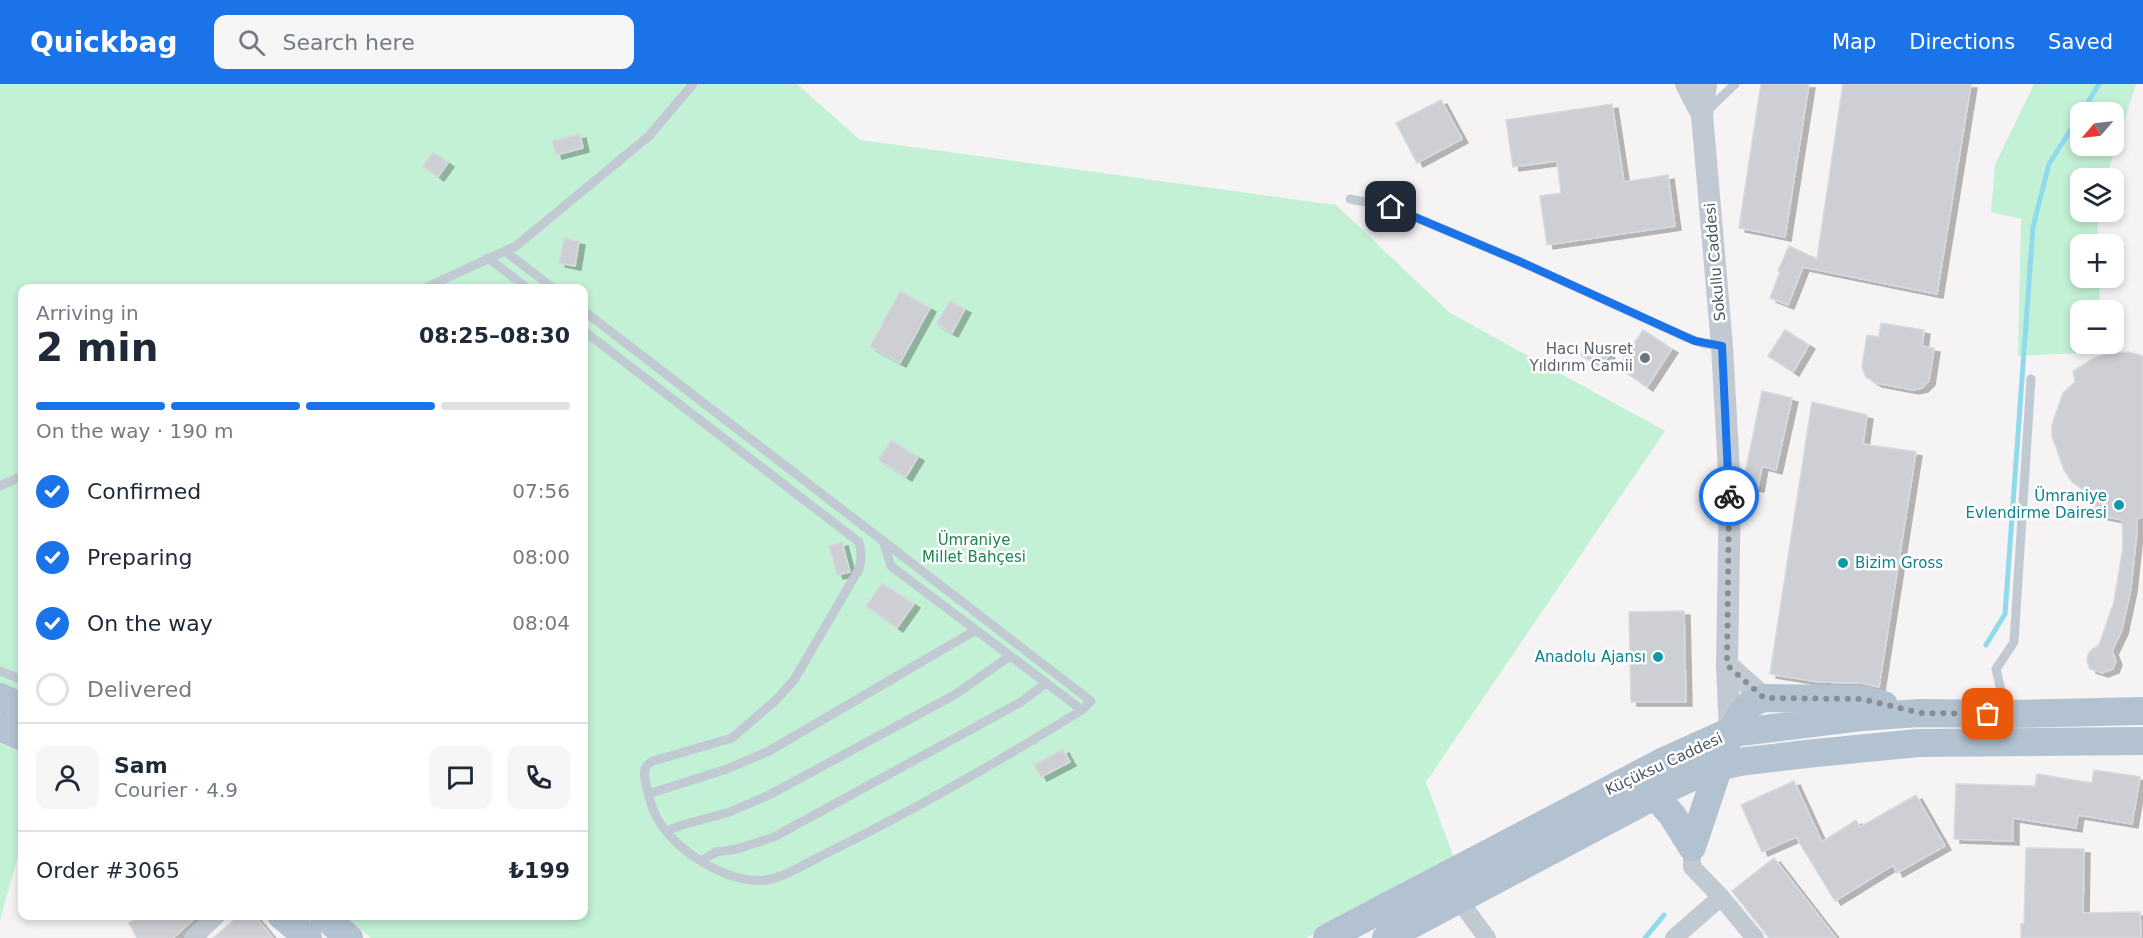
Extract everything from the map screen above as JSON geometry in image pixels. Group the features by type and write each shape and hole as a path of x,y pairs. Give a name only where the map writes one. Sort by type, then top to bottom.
{"main road":[{"path":"0,697 18,705"},
{"path":"1692,847 1729,764 1730,734 1742,712 1750,704 1764,698 1862,699 1920,713"},
{"name":"Küçüksu Caddesi","path":"1386,938 1453,888 1664,761 1724,734 1861,717 1920,713 2143,711"},
{"path":"0,727 18,735"},
{"name":"Küçüksu Caddesi","path":"1327,938 1453,888 1655,796 1697,774 1729,764 1806,753 1918,743 2143,741"},
{"path":"1655,796 1672,815 1692,847"},
{"path":"287,920 308,938"},
{"path":"329,920 349,938"}],"street":[{"name":"Sokullu Caddesi","path":"1686,84 1702,116"},
{"name":"Sokullu Caddesi","path":"1706,84 1702,116 1722,346 1730,489 1727,665 1730,734"},
{"path":"1727,665 1764,698"},
{"path":"1692,847 1692,867 1755,938"},
{"path":"1453,888 1487,938"},
{"path":"1674,938 1721,897"},
{"path":"193,938 212,920"}],"lane":[{"path":"433,284 516,246 649,136 693,84"},
{"path":"1702,116 1735,84"},
{"path":"1350,199 1391,207 1521,262 1695,341 1722,346"},
{"path":"505,251 548,284"},
{"path":"488,258 522,284"},
{"path":"588,314 1091,701 1082,710 1006,757 879,827 774,878 753,880 728,876 701,861 682,847 655,815 643,774 649,763 732,738 785,691 810,655 859,569 862,549 859,542 588,334"},
{"path":"2006,714 1996,669 2014,642 2031,379"},
{"path":"0,486 18,478"},
{"path":"883,540 891,567 1082,710"},
{"path":"648,794 727,769 770,751 976,630"},
{"path":"667,831 730,812 771,794 957,694 1010,656"},
{"path":"0,671 18,678"},
{"path":"701,861 716,852 737,849 774,837 1021,702 1046,683"}],"green space":[{"name":"Ümraniye Millet Bahçesi","path":"0,84 797,84 860,140 1336,205 1450,313 1665,431 1426,782 1454,858 1306,938 371,938 350,920 588,920 588,284 18,284 18,690 0,683"},
{"path":"2034,84 2136,84 2124,122 2124,102 2070,102 2070,156 2113,156 2109,168 2070,168 2070,222 2097,222 2098,234 2070,234 2070,288 2099,288 2100,300 2070,300 2070,353 2018,356 2021,219 1991,212 1995,165"},
{"path":"0,743 18,751 18,856 0,920"}],"building":[{"path":"1761,84 1809,84 1785,237 1739,228"},
{"path":"1843,84 1971,84 1937,294 1803,267 1788,305 1770,298 1789,246 1817,259"},
{"path":"1441,100 1462,139 1417,163 1396,123"},
{"path":"1612,104 1624,182 1668,175 1675,226 1547,245 1540,196 1561,193 1557,161 1513,167 1506,120"},
{"path":"580,134 583,148 556,155 552,141"},
{"path":"433,152 448,163 438,177 423,166"},
{"path":"564,238 579,241 575,266 559,263"},
{"path":"900,291 930,308 900,363 870,347"},
{"path":"950,301 965,309 952,333 936,324"},
{"path":"1881,323 1924,330 1922,346 1934,348 1929,381 1922,388 1913,390 1876,383 1866,377 1862,367 1867,335 1879,337"},
{"name":"Hacı Nusret Yıldırım Camii","path":"1643,330 1672,349 1647,387 1618,367"},
{"path":"1785,330 1809,345 1793,372 1768,356"},
{"path":"1589,342 1609,354 1601,368 1581,355"},
{"name":"Ümraniye Evlendirme Dairesi","path":"2124,352 2143,356 2143,517 2137,519 2131,588 2122,630 2112,651 2116,661 2113,669 2102,673 2090,669 2087,661 2091,650 2099,645 2114,602 2123,547 2122,520 2093,514 2098,496 2072,482 2064,470 2052,436 2052,425 2063,393 2075,382 2073,371 2094,358"},
{"path":"1762,391 1792,398 1776,470 1762,466 1758,488 1743,486 1743,484"},
{"name":"Bizim Gross","path":"1812,402 1867,415 1863,444 1916,452 1879,687 1862,683 1819,682 1770,674"},
{"path":"891,440 918,457 906,477 878,460"},
{"path":"842,542 850,572 837,575 829,546"},
{"path":"882,583 914,604 897,628 866,606"},
{"name":"Anadolu Ajansı","path":"1684,611 1686,702 1631,702 1629,612"},
{"path":"1063,749 1070,762 1041,777 1034,765"},
{"path":"2094,770 2140,777 2132,824 2078,815 2076,828 2013,818 2013,841 1954,839 1956,784 2035,786 2037,774 2092,783"},
{"path":"1794,781 1822,842 1856,820 1860,827 1916,795 1945,846 1897,873 1893,865 1835,901 1796,837 1762,852 1741,805"},
{"path":"2026,848 2084,849 2083,913 2140,912 2141,938 2021,938 2021,924 2024,924"},
{"path":"1774,858 1836,938 1769,938 1732,891"},
{"path":"134,920 193,920 173,938 137,938 129,923"},
{"path":"234,920 258,920 273,938 213,938"}],"waterway":[{"path":"2088,102 2099,84"},
{"path":"1986,645 2005,614 2033,227 2049,164 2070,131"},
{"path":"1645,938 1664,915"}],"way so far":[{"path":"1729,496 1727,665 1752,689 1764,698 1862,699 1920,713 1988,714"}],"place":[{"name":"Hacı Nusret Yıldırım Camii","path":"1645,358"},
{"name":"Ümraniye Evlendirme Dairesi","path":"2119,505"},
{"name":"Bizim Gross","path":"1843,563"},
{"name":"Anadolu Ajansı","path":"1658,657"}],"route":[{"path":"1391,207 1521,262 1695,341 1722,346 1729,496"}]}
